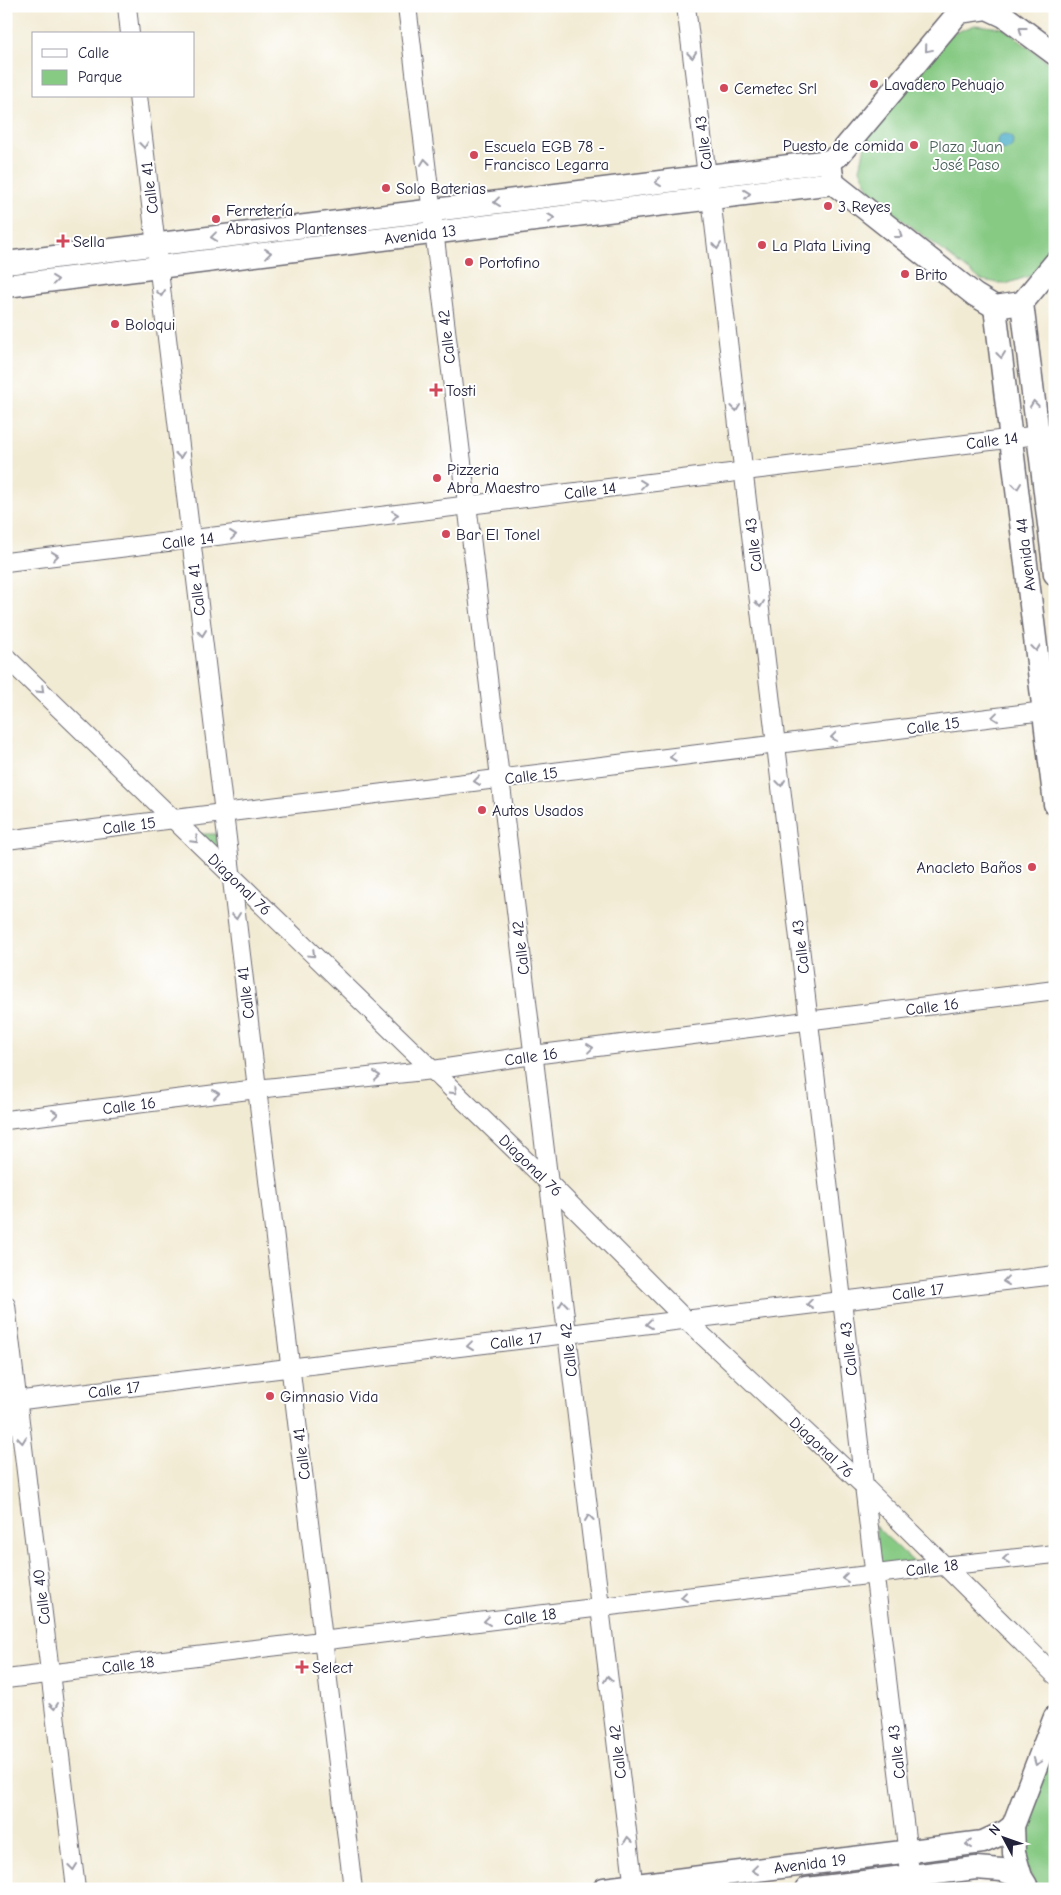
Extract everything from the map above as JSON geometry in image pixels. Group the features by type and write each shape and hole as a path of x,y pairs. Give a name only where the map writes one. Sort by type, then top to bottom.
{"main road":[{"path":"1055,54 1004,16 987,7 959,9 838,155 832,172 975,295 995,307 1022,303 1055,263"},
{"name":"Avenida 13","path":"6,286 157,267 707,176 832,172"},
{"name":"Avenida 13","path":"6,263 155,245 711,198 832,172"},
{"name":"Avenida 44","path":"1022,303 1046,434 1055,574"},
{"name":"Avenida 44","path":"995,307 1049,712 1055,804"},
{"path":"1025,1883 1014,1852 1013,1826 1055,1716"},
{"name":"Avenida 19","path":"604,1889 633,1887 983,1842 994,1838 1013,1826"},
{"name":"Avenida 19","path":"807,1889 912,1882 990,1868 1002,1870 1025,1883"}],"street":[{"path":"127,6 130,32"},
{"name":"Calle 42","path":"407,6 633,1887"},
{"name":"Calle 43","path":"686,6 744,471 912,1882"},
{"name":"Calle 41","path":"138,98 353,1889"},
{"name":"Calle 14","path":"6,562 1046,434"},
{"name":"Diagonal 76","path":"6,656 548,1182 686,1320 864,1487 942,1566 1055,1675"},
{"name":"Calle 15","path":"6,840 1049,712"},
{"name":"Calle 16","path":"6,1120 257,1089 432,1070 533,1055 1055,990"},
{"name":"Calle 17","path":"12,1401 1055,1275"},
{"name":"Calle 40","path":"6,1305 12,1401 50,1674 76,1889"},
{"name":"Calle 18","path":"6,1679 1055,1554"}],"green space":[{"name":"Plaza Juan José Paso","path":"975,25 1003,28 1055,68 1055,246 1032,275 1006,284 981,280 873,197 860,169 867,137 944,37"},
{"path":"199,834 216,834 218,853"},
{"path":"875,1526 916,1564 881,1568"},
{"path":"1055,1738 1055,1889 1038,1889 1019,1854 1020,1829"}],"water":[{"path":"1005,134 1011,136 1013,142 1011,148 1005,150 999,148 997,142 999,136"}],"place":[{"name":"Lavadero Pehuajo","path":"874,84"},
{"name":"Cemetec Srl","path":"724,88"},
{"name":"Puesto de comida","path":"914,145"},
{"name":"Escuela EGB 78 - Francisco Legarra","path":"474,155"},
{"name":"Solo Baterias","path":"386,188"},
{"name":"3 Reyes","path":"828,206"},
{"name":"Ferretería Abrasivos Plantenses","path":"216,219"},
{"name":"Sella","path":"63,241"},
{"name":"La Plata Living","path":"762,245"},
{"name":"Portofino","path":"469,262"},
{"name":"Brito","path":"905,274"},
{"name":"Boloqui","path":"115,324"},
{"name":"Tosti","path":"436,390"},
{"name":"Pizzeria Abra Maestro","path":"437,478"},
{"name":"Bar El Tonel","path":"446,534"},
{"name":"Autos Usados","path":"482,810"},
{"name":"Anacleto Baños","path":"1032,867"},
{"name":"Gimnasio Vida","path":"270,1396"},
{"name":"Select","path":"302,1667"}]}
